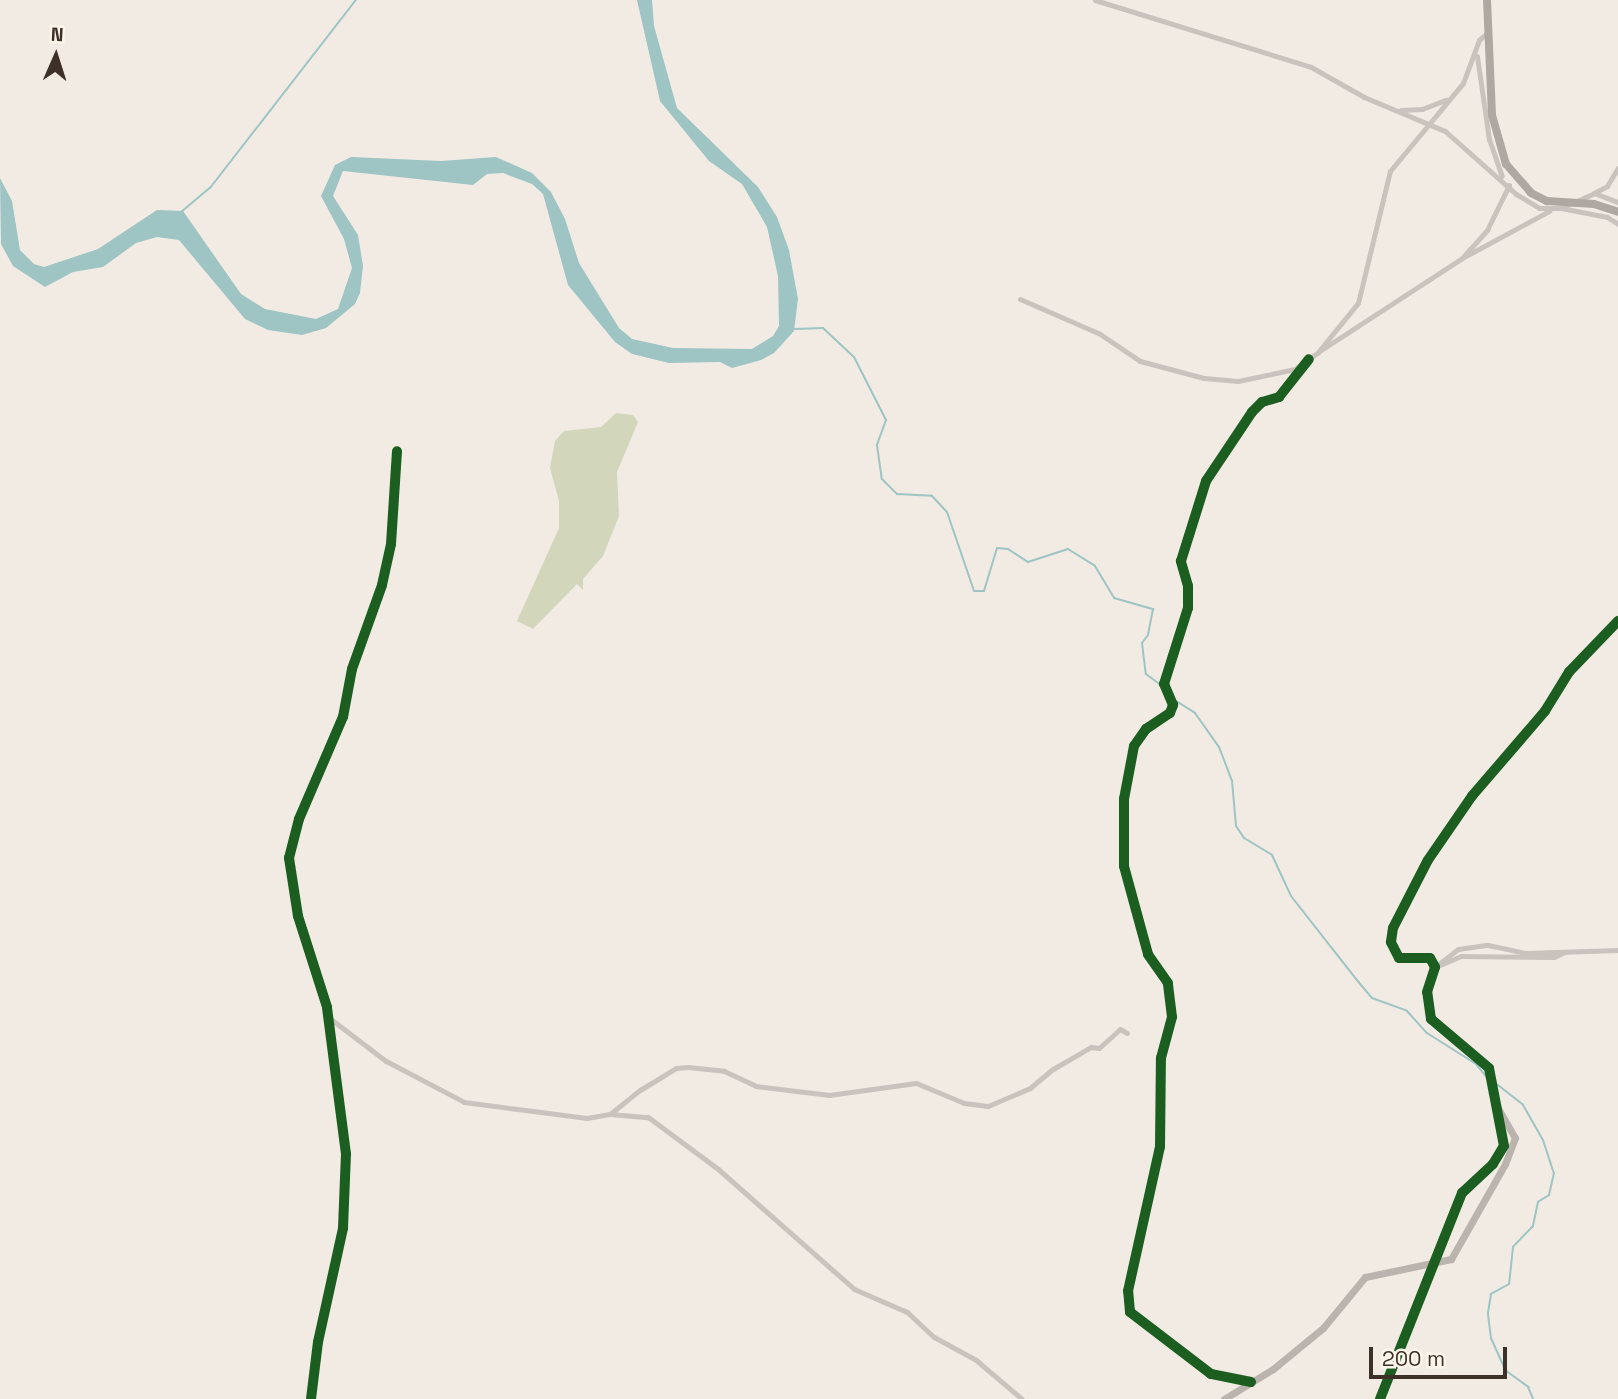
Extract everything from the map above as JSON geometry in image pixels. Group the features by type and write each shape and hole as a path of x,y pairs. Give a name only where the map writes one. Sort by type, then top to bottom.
{"main road":[{"path":"1487,0 1492,115 1506,163 1531,193 1565,206 1594,204 1618,212"}],"street":[{"path":"1095,0 1138,17 1294,59 1364,97 1429,125 1472,150 1531,204 1549,211"},
{"path":"1318,352 1358,303 1390,171 1429,125 1446,100 1463,83 1477,53 1479,40 1487,33"},
{"path":"1477,53 1489,139 1503,179"},
{"path":"1398,110 1422,109 1446,100"},
{"path":"1020,299 1100,334 1140,361 1204,378 1262,379 1295,369 1462,258 1549,211 1607,186 1618,168"},
{"path":"1462,258 1487,230 1509,185"},
{"path":"1594,193 1618,202"},
{"path":"1565,206 1606,217 1618,224"},
{"path":"1251,1382 1212,1374 1130,1312 1128,1291 1160,1147 1161,1058 1172,1017 1168,983 1148,954 1124,866 1124,799 1134,746 1173,705 1164,684 1188,608 1188,586 1181,561 1206,481 1252,412 1262,402 1279,397 1309,359"},
{"path":"311,1399 347,1180 328,1017 298,916 290,846 343,717 352,669 383,585 391,544 397,451"},
{"path":"1435,967 1430,958 1399,958 1391,942 1418,877 1472,796 1545,710 1569,672 1618,621"},
{"path":"1380,1399 1462,1193 1493,1164 1504,1146 1490,1085 1489,1068 1464,1044 1431,1019 1427,992 1435,967 1458,949 1488,945 1527,953 1618,950"},
{"path":"1435,967 1461,956 1554,957 1565,952"},
{"path":"328,1017 386,1061 464,1102 587,1118 610,1114 648,1117 718,1169 836,1276 878,1301 907,1312 934,1337 976,1360 1022,1399"},
{"path":"610,1114 640,1090 676,1068 688,1067 723,1071 756,1086 829,1095 916,1083 964,1103 988,1106 1030,1088 1053,1069 1091,1047 1099,1048 1120,1029 1127,1032"},
{"path":"1224,1399 1323,1328 1365,1277 1451,1259 1505,1164 1515,1138 1494,1101"}],"green space":[{"path":"616,413 633,415 638,422 617,472 619,516 603,556 583,579 583,590 577,584 533,629 517,621 559,528 559,501 550,468 555,441 564,431 601,427"}],"water":[{"path":"637,0 652,0 654,26 677,108 758,187 777,217 789,250 798,299 794,331 774,353 761,360 732,368 720,362 669,363 632,354 615,342 568,285 543,194 532,184 503,173 487,174 473,185 343,171 333,196 358,235 363,266 360,293 355,304 326,328 302,335 268,330 245,319 179,240 157,237 136,243 103,267 73,272 45,287 13,266 1,244 0,178 12,201 20,250 34,264 44,267 98,249 157,210 183,211 241,294 265,309 316,319 338,309 352,268 344,239 321,196 335,165 351,157 441,161 496,157 532,173 551,192 565,219 579,263 619,328 632,339 673,348 752,349 773,336 779,326 778,276 767,227 742,184 709,161 660,101"}],"waterway":[{"path":"181,212 210,188 356,0"},
{"path":"795,329 823,328 854,357 886,420 877,445 882,479 897,494 932,496 947,512 974,591 984,591 997,548 1008,549 1028,562 1068,549 1095,566 1114,598 1153,609 1148,635 1142,643 1146,674 1162,686"},
{"path":"1173,699 1195,713 1219,747 1232,781 1236,826 1244,838 1272,855 1291,896 1356,979 1372,998 1407,1011 1427,1033 1476,1064 1489,1080"},
{"path":"1494,1082 1523,1105 1543,1140 1554,1173 1549,1195 1538,1202 1533,1226 1513,1247 1509,1284 1491,1294 1488,1314 1491,1338 1505,1370 1528,1387 1533,1399"}],"cycle path":[{"path":"1251,1382 1211,1374 1130,1312 1128,1291 1160,1147 1161,1058 1172,1017 1168,983 1148,954 1124,866 1124,799 1134,746 1146,729 1170,713 1173,705 1164,684 1188,608 1188,586 1181,561 1206,481 1252,412 1262,402 1279,397 1309,359"},
{"path":"311,1399 318,1342 343,1228 346,1154 327,1007 298,916 289,858 299,819 343,717 352,669 382,585 391,544 397,451"},
{"path":"1380,1399 1462,1193 1493,1164 1504,1146 1489,1068 1431,1019 1427,992 1435,967 1430,958 1399,958 1391,942 1393,928 1428,860 1472,796 1545,711 1569,672 1618,621"}]}
